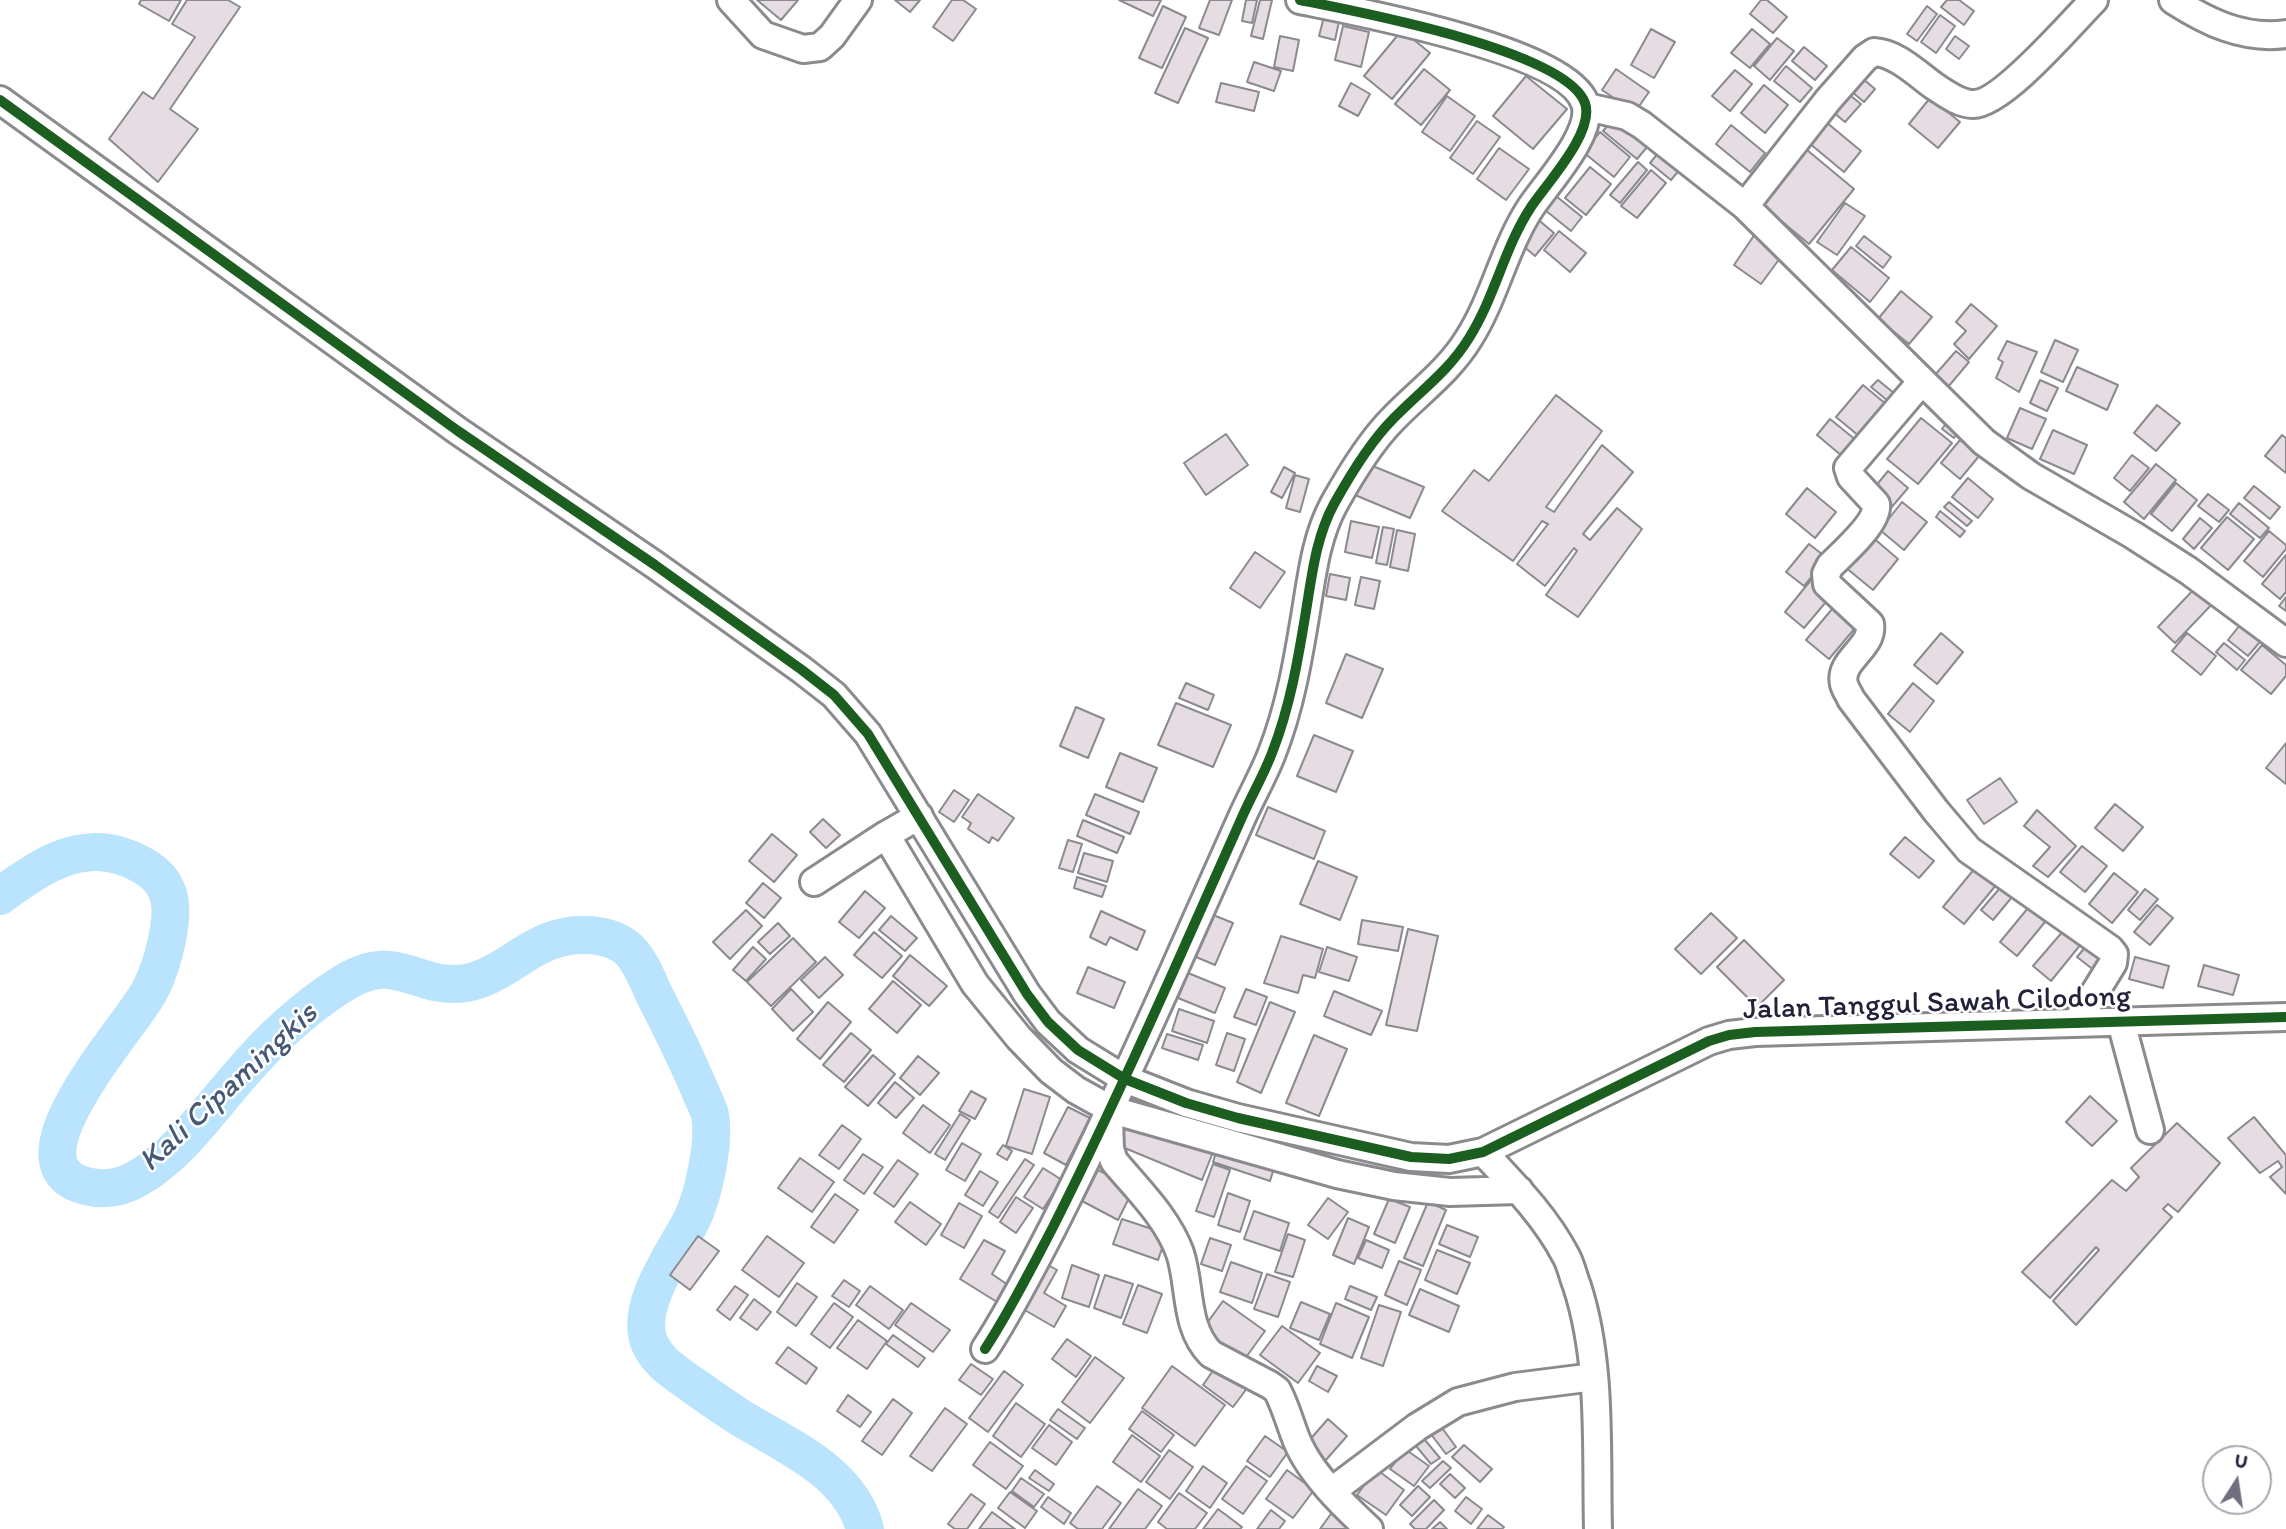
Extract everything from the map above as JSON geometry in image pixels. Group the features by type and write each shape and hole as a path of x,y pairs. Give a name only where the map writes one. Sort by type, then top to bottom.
{"street":[{"path":"731,0 763,35 803,49 820,47 832,36 858,0"},
{"path":"985,1349 1038,1256 1110,1113 1271,756 1293,686 1319,541 1333,505 1389,422 1460,354 1485,309 1515,233 1568,156 1580,134 1587,107 1581,95 1569,83 1521,57 1419,26 1377,8 1300,0"},
{"path":"1745,206 1828,100 1865,58 1874,52 1892,56 1942,92 1961,102 1974,105 2005,91 2094,0"},
{"path":"2173,0 2219,26 2259,36 2286,34"},
{"name":"Jalan Tanggul Sawah Cilodong","path":"0,100 458,431 834,695 868,734 1008,963 1048,1022 1078,1050 1125,1079 1186,1103 1238,1118 1411,1157 1449,1159 1483,1152 1709,1041 1729,1035 1768,1031 2286,1017"},
{"path":"1587,107 1627,116 1642,125 1745,206 1984,442 2031,476 2189,571 2286,643"},
{"path":"1922,381 1851,462 1849,468 1851,477 1876,504 1877,509 1873,521 1830,566 1826,574 1827,583 1870,624 1871,629 1867,640 1846,667 1844,683 1851,699 1969,850 2114,954 2113,963 2076,1023"},
{"path":"814,882 919,816"},
{"path":"886,835 975,984 1018,1038 1051,1071 1110,1113 1337,1174 1394,1186 1450,1192 1519,1190"},
{"path":"975,984 1008,963"},
{"path":"2121,1022 2150,1130"},
{"path":"1110,1113 1110,1149 1114,1161 1164,1223 1180,1253 1191,1318 1203,1347 1277,1391 1306,1458 1332,1492 1369,1529"},
{"path":"1226,1142 1238,1118"},
{"path":"1483,1152 1531,1203 1568,1258 1584,1307 1594,1377 1598,1529"},
{"path":"1332,1492 1417,1427 1458,1402 1515,1387 1594,1377"}],"building":[{"path":"141,0 181,0 169,21 139,4"},
{"path":"187,0 228,0 240,7 170,109 198,129 158,182 109,139 143,92 153,99 195,37 172,24"},
{"path":"757,0 798,0 781,20"},
{"path":"895,0 920,0 910,12"},
{"path":"952,0 963,0 976,9 953,41 933,27"},
{"path":"1119,0 1161,0 1153,16"},
{"path":"1210,0 1232,0 1219,35 1199,28"},
{"path":"1246,0 1257,0 1252,23 1242,21"},
{"path":"1260,0 1272,0 1263,39 1251,36"},
{"path":"1761,0 1767,0 1787,17 1773,33 1750,14"},
{"path":"1947,0 1959,0 1974,11 1964,25 1941,7"},
{"path":"1163,6 1186,17 1162,68 1139,58"},
{"path":"1927,6 1937,14 1917,41 1907,34"},
{"path":"1325,13 1340,17 1335,40 1319,36"},
{"path":"1940,15 1955,26 1936,53 1921,42"},
{"path":"1343,26 1369,32 1361,67 1335,60"},
{"path":"1185,28 1208,38 1178,103 1155,93"},
{"path":"1651,29 1675,42 1654,78 1631,65"},
{"path":"1752,29 1770,44 1750,68 1731,53"},
{"path":"1402,30 1430,53 1392,99 1364,76"},
{"path":"1280,36 1299,40 1293,71 1274,67"},
{"path":"1955,36 1969,46 1959,59 1946,49"},
{"path":"1777,38 1794,51 1770,80 1754,66"},
{"path":"1804,47 1827,66 1815,80 1792,61"},
{"path":"1254,62 1281,71 1274,91 1247,82"},
{"path":"1786,66 1812,88 1800,102 1774,81"},
{"path":"1424,69 1450,90 1421,125 1395,104"},
{"path":"1616,69 1649,92 1635,112 1602,90"},
{"path":"1735,70 1752,84 1730,111 1712,96"},
{"path":"1856,73 1875,89 1864,102 1845,86"},
{"path":"1526,76 1567,109 1533,149 1493,116"},
{"path":"1221,83 1259,92 1254,111 1216,102"},
{"path":"1351,83 1370,94 1358,116 1339,106"},
{"path":"1764,85 1788,105 1765,133 1741,113"},
{"path":"1842,89 1861,104 1845,122 1827,107"},
{"path":"1447,96 1475,116 1450,151 1422,132"},
{"path":"1930,98 1960,122 1938,148 1909,124"},
{"path":"1820,117 1861,151 1844,172 1803,138"},
{"path":"1614,118 1648,146 1637,159 1603,131"},
{"path":"1477,121 1500,137 1473,174 1450,158"},
{"path":"1731,125 1765,153 1750,172 1716,144"},
{"path":"1600,132 1630,157 1614,177 1583,152"},
{"path":"1801,145 1854,189 1809,244 1756,200"},
{"path":"1499,148 1529,169 1506,200 1477,179"},
{"path":"1659,152 1680,169 1671,180 1650,163"},
{"path":"1638,162 1647,170 1620,203 1610,195"},
{"path":"1590,167 1611,184 1586,215 1565,198"},
{"path":"1651,170 1666,183 1637,218 1621,206"},
{"path":"1556,196 1582,217 1571,231 1545,210"},
{"path":"1845,203 1865,216 1837,255 1817,242"},
{"path":"1535,217 1554,233 1535,256 1516,240"},
{"path":"1559,231 1586,253 1570,272 1544,250"},
{"path":"1755,234 1783,254 1761,284 1734,265"},
{"path":"1864,236 1891,257 1883,268 1856,246"},
{"path":"1851,247 1889,278 1870,302 1832,270"},
{"path":"1901,291 1932,317 1909,344 1878,319"},
{"path":"1971,304 1997,326 1969,359 1954,344 1966,331 1956,322"},
{"path":"2055,340 2078,350 2063,382 2041,372"},
{"path":"2007,341 2037,352 2019,392 1996,378 2003,362 1998,359"},
{"path":"1956,351 1969,362 1948,387 1934,376"},
{"path":"2077,367 2118,385 2107,410 2066,391"},
{"path":"1878,380 1900,398 1894,406 1871,387"},
{"path":"2040,380 2058,388 2047,411 2030,403"},
{"path":"1863,385 1892,409 1865,441 1836,417"},
{"path":"1556,395 1602,431 1546,507 1554,512 1602,445 1633,472 1583,534 1590,540 1617,508 1642,529 1578,617 1546,595 1577,551 1574,548 1545,586 1517,564 1548,524 1542,521 1513,561 1442,511 1474,470 1489,481"},
{"path":"2157,405 2180,423 2156,451 2134,433"},
{"path":"2020,408 2046,419 2032,449 2007,438"},
{"path":"1921,418 1952,443 1918,484 1887,459"},
{"path":"1830,419 1862,445 1848,461 1817,435"},
{"path":"1948,421 1960,430 1954,438 1942,429"},
{"path":"2053,430 2087,445 2074,474 2040,459"},
{"path":"1226,434 1248,465 1206,495 1184,463"},
{"path":"2282,435 2286,438 2286,473 2265,456"},
{"path":"1960,440 1980,455 1960,479 1941,463"},
{"path":"2132,455 2149,468 2130,491 2114,478"},
{"path":"1368,464 1424,487 1410,518 1355,495"},
{"path":"2156,464 2176,480 2144,519 2124,502"},
{"path":"1284,467 1295,473 1282,498 1271,492"},
{"path":"1888,471 1908,488 1890,509 1870,493"},
{"path":"1295,475 1309,479 1300,512 1286,508"},
{"path":"1968,478 1993,499 1978,518 1952,497"},
{"path":"2176,483 2197,500 2172,531 2151,514"},
{"path":"2254,486 2280,507 2270,519 2244,498"},
{"path":"1807,488 1836,512 1815,538 1786,514"},
{"path":"2208,494 2229,510 2219,522 2198,506"},
{"path":"1902,502 1927,522 1904,550 1880,530"},
{"path":"1949,502 1972,521 1967,526 1944,507"},
{"path":"2239,503 2269,528 2260,538 2230,514"},
{"path":"1940,511 1965,531 1960,537 1936,517"},
{"path":"2227,517 2254,539 2228,570 2201,548"},
{"path":"2200,518 2212,528 2194,549 2183,539"},
{"path":"1351,521 1379,527 1372,558 1345,552"},
{"path":"1383,527 1394,529 1387,565 1376,563"},
{"path":"1397,530 1415,534 1408,571 1390,567"},
{"path":"2269,531 2286,545 2286,549 2263,577 2244,561"},
{"path":"1871,536 1898,559 1873,590 1845,567"},
{"path":"1809,544 1827,558 1804,586 1786,572"},
{"path":"1255,552 1285,572 1260,608 1230,588"},
{"path":"2286,555 2286,592 2280,599 2262,584"},
{"path":"1330,574 1350,578 1346,600 1326,596"},
{"path":"1361,577 1380,581 1374,609 1355,605"},
{"path":"1811,580 1831,596 1804,628 1785,612"},
{"path":"2197,586 2214,602 2175,643 2158,627"},
{"path":"2286,597 2286,611 2279,606"},
{"path":"1838,602 1861,621 1829,659 1806,640"},
{"path":"2244,620 2264,637 2248,656 2228,640"},
{"path":"1941,633 1963,652 1937,684 1914,665"},
{"path":"2187,633 2216,656 2201,675 2172,651"},
{"path":"2224,643 2245,660 2237,670 2216,652"},
{"path":"2262,645 2286,665 2286,676 2271,694 2241,670"},
{"path":"1346,654 1383,669 1362,718 1326,703"},
{"path":"1186,683 1214,695 1208,710 1179,698"},
{"path":"1913,683 1934,701 1910,732 1888,714"},
{"path":"1176,703 1231,725 1213,767 1158,745"},
{"path":"1076,707 1104,719 1088,758 1060,746"},
{"path":"1314,735 1353,751 1336,792 1297,776"},
{"path":"2286,743 2286,784 2266,768"},
{"path":"1120,753 1157,768 1143,802 1106,787"},
{"path":"2000,778 2017,802 1984,824 1967,800"},
{"path":"954,790 969,800 954,822 939,812"},
{"path":"978,794 1014,818 998,841 992,837 989,843 968,829 971,823 962,817"},
{"path":"1095,794 1139,812 1130,834 1086,815"},
{"path":"2115,804 2143,827 2123,851 2095,828"},
{"path":"1268,807 1325,831 1314,859 1256,835"},
{"path":"2037,810 2076,846 2048,877 2033,866 2050,847 2024,826"},
{"path":"823,819 840,835 826,848 810,832"},
{"path":"1083,820 1124,837 1117,853 1077,836"},
{"path":"772,834 797,855 774,882 749,861"},
{"path":"1905,837 1934,861 1919,878 1890,854"},
{"path":"1068,840 1082,844 1073,872 1059,868"},
{"path":"2082,846 2107,866 2085,892 2060,872"},
{"path":"1084,853 1113,861 1107,882 1078,873"},
{"path":"1318,861 1357,877 1340,920 1300,904"},
{"path":"1980,862 2001,879 1964,924 1943,907"},
{"path":"2114,873 2138,892 2112,923 2089,904"},
{"path":"1077,877 1106,886 1102,897 1074,888"},
{"path":"763,883 781,898 764,918 746,903"},
{"path":"2000,888 2012,897 1993,920 1981,910"},
{"path":"2145,889 2158,899 2140,920 2128,910"},
{"path":"865,891 885,908 859,938 839,922"},
{"path":"2157,905 2173,918 2150,945 2134,932"},
{"path":"2028,908 2045,922 2017,956 2000,942"},
{"path":"746,910 762,926 730,959 713,942"},
{"path":"1101,911 1145,931 1137,950 1110,937 1106,945 1090,937"},
{"path":"1206,912 1233,923 1215,965 1189,954"},
{"path":"1711,913 1737,938 1701,974 1675,949"},
{"path":"891,916 917,938 905,951 879,930"},
{"path":"1362,920 1403,927 1398,951 1358,944"},
{"path":"778,923 790,936 770,954 758,942"},
{"path":"1408,929 1438,936 1417,1031 1386,1025"},
{"path":"2064,930 2081,944 2051,981 2033,966"},
{"path":"874,932 902,956 882,978 854,955"},
{"path":"1281,936 1323,949 1315,978 1303,975 1298,993 1264,983"},
{"path":"793,938 816,962 771,1006 747,982"},
{"path":"1744,940 1784,980 1757,1007 1717,967"},
{"path":"2088,944 2111,962 2100,975 2077,957"},
{"path":"753,947 766,959 746,981 733,970"},
{"path":"1327,947 1357,957 1349,981 1319,972"},
{"path":"910,955 947,986 929,1006 893,976"},
{"path":"825,957 843,975 819,998 801,980"},
{"path":"2135,957 2169,966 2163,988 2129,979"},
{"path":"2204,965 2239,975 2233,995 2198,986"},
{"path":"1088,967 1125,982 1114,1008 1077,993"},
{"path":"1188,973 1225,988 1215,1013 1178,998"},
{"path":"893,981 921,1005 897,1033 869,1009"},
{"path":"791,989 813,1012 793,1031 772,1009"},
{"path":"1246,989 1267,997 1256,1025 1234,1017"},
{"path":"1334,991 1382,1011 1371,1035 1324,1016"},
{"path":"828,1002 851,1022 820,1059 797,1039"},
{"path":"1270,1002 1295,1012 1261,1093 1237,1082"},
{"path":"1179,1009 1214,1021 1207,1043 1172,1031"},
{"path":"851,1033 871,1050 844,1082 823,1065"},
{"path":"1227,1033 1245,1039 1234,1071 1216,1065"},
{"path":"1167,1034 1203,1045 1198,1060 1162,1048"},
{"path":"1314,1035 1347,1049 1319,1116 1286,1103"},
{"path":"873,1055 895,1074 868,1106 845,1087"},
{"path":"918,1056 939,1073 920,1095 900,1078"},
{"path":"895,1082 914,1098 896,1118 878,1103"},
{"path":"1024,1089 1050,1097 1032,1154 1006,1146"},
{"path":"971,1091 986,1099 975,1119 959,1111"},
{"path":"2090,1096 2117,1121 2092,1146 2066,1122"},
{"path":"923,1105 950,1125 930,1153 903,1133"},
{"path":"1068,1107 1090,1118 1066,1165 1044,1153"},
{"path":"960,1114 970,1120 945,1160 935,1154"},
{"path":"1127,1116 1213,1152 1202,1180 1115,1144"},
{"path":"2254,1117 2286,1155 2286,1194 2270,1177 2282,1167 2278,1161 2260,1173 2228,1138"},
{"path":"2177,1123 2220,1163 2178,1212 2168,1204 2163,1209 2172,1217 2076,1325 2053,1301 2099,1250 2096,1247 2050,1298 2022,1272 2112,1180 2126,1191 2139,1177 2131,1168"},
{"path":"842,1125 861,1139 839,1169 819,1155"},
{"path":"962,1143 981,1154 965,1181 946,1170"},
{"path":"1003,1145 1012,1151 1007,1160 997,1154"},
{"path":"1217,1149 1274,1168 1270,1181 1213,1162"},
{"path":"863,1154 883,1167 864,1194 844,1180"},
{"path":"800,1158 834,1182 812,1212 778,1188"},
{"path":"1025,1159 1034,1165 998,1218 989,1212"},
{"path":"898,1160 918,1174 894,1207 874,1193"},
{"path":"1213,1164 1230,1170 1214,1217 1196,1211"},
{"path":"1043,1168 1062,1180 1043,1209 1024,1197"},
{"path":"1098,1170 1134,1188 1118,1220 1082,1201"},
{"path":"980,1171 998,1182 983,1206 965,1195"},
{"path":"1228,1193 1250,1201 1240,1232 1218,1225"},
{"path":"835,1194 858,1210 834,1243 811,1227"},
{"path":"1016,1197 1033,1208 1016,1233 1000,1222"},
{"path":"1328,1198 1348,1212 1328,1239 1308,1225"},
{"path":"1389,1199 1410,1207 1395,1243 1374,1234"},
{"path":"910,1202 941,1224 926,1245 895,1222"},
{"path":"1428,1202 1446,1210 1423,1266 1404,1258"},
{"path":"959,1203 982,1216 964,1248 941,1235"},
{"path":"1254,1211 1289,1223 1280,1251 1244,1239"},
{"path":"1348,1218 1369,1227 1354,1264 1333,1255"},
{"path":"1122,1219 1167,1234 1158,1260 1113,1244"},
{"path":"1447,1225 1478,1237 1470,1257 1439,1244"},
{"path":"1288,1234 1305,1240 1293,1277 1275,1272"},
{"path":"698,1236 719,1251 690,1290 670,1275"},
{"path":"767,1236 804,1263 779,1297 742,1270"},
{"path":"1210,1238 1231,1245 1222,1271 1201,1264"},
{"path":"984,1240 1005,1251 992,1274 1008,1285 997,1302 960,1279"},
{"path":"1366,1240 1389,1250 1382,1268 1358,1258"},
{"path":"1437,1250 1470,1263 1457,1294 1425,1280"},
{"path":"1041,1261 1057,1270 1044,1293 1066,1306 1054,1327 1016,1305"},
{"path":"1399,1261 1421,1270 1407,1305 1385,1295"},
{"path":"1231,1262 1262,1273 1252,1303 1220,1292"},
{"path":"1072,1265 1099,1275 1089,1307 1062,1298"},
{"path":"1267,1274 1290,1282 1278,1317 1254,1309"},
{"path":"1105,1275 1133,1284 1121,1318 1094,1308"},
{"path":"844,1280 860,1291 849,1307 832,1296"},
{"path":"797,1283 817,1297 796,1326 777,1312"},
{"path":"1138,1285 1162,1294 1147,1333 1123,1324"},
{"path":"735,1286 748,1295 730,1320 717,1310"},
{"path":"870,1286 903,1310 889,1329 856,1305"},
{"path":"1350,1286 1377,1297 1371,1310 1345,1299"},
{"path":"1420,1289 1459,1306 1449,1332 1409,1315"},
{"path":"754,1299 771,1312 757,1330 740,1318"},
{"path":"1223,1301 1265,1331 1244,1360 1202,1330"},
{"path":"1301,1302 1330,1314 1319,1340 1290,1328"},
{"path":"834,1303 853,1317 830,1348 811,1334"},
{"path":"911,1303 950,1330 933,1352 895,1325"},
{"path":"1336,1303 1369,1317 1352,1358 1320,1344"},
{"path":"1379,1305 1401,1312 1383,1366 1361,1358"},
{"path":"858,1320 887,1341 867,1369 837,1348"},
{"path":"1282,1326 1320,1353 1298,1383 1260,1355"},
{"path":"893,1335 925,1358 918,1367 886,1344"},
{"path":"1067,1339 1091,1356 1076,1377 1052,1359"},
{"path":"788,1347 817,1368 806,1384 776,1363"},
{"path":"1095,1357 1124,1378 1090,1423 1062,1402"},
{"path":"971,1364 993,1379 981,1395 959,1380"},
{"path":"1217,1365 1248,1387 1233,1407 1203,1385"},
{"path":"1172,1366 1225,1405 1195,1446 1142,1408"},
{"path":"1317,1366 1337,1376 1328,1392 1309,1381"},
{"path":"1004,1371 1023,1385 988,1432 969,1418"},
{"path":"848,1395 871,1412 860,1427 837,1411"},
{"path":"893,1399 912,1413 882,1455 862,1441"},
{"path":"1016,1403 1045,1424 1021,1457 993,1436"},
{"path":"945,1408 967,1424 932,1471 910,1456"},
{"path":"1058,1409 1085,1428 1077,1439 1050,1420"},
{"path":"1142,1411 1174,1435 1161,1452 1129,1429"},
{"path":"1328,1419 1347,1436 1325,1461 1306,1444"},
{"path":"1437,1421 1456,1447 1446,1454 1427,1429"},
{"path":"1049,1425 1072,1442 1056,1465 1032,1448"},
{"path":"1419,1433 1440,1458 1431,1464 1411,1440"},
{"path":"1132,1435 1160,1456 1141,1482 1113,1462"},
{"path":"1265,1436 1288,1452 1270,1477 1247,1461"},
{"path":"990,1442 1023,1466 1006,1489 973,1465"},
{"path":"1464,1445 1492,1469 1480,1482 1452,1457"},
{"path":"1405,1449 1429,1466 1414,1486 1390,1469"},
{"path":"1169,1450 1193,1467 1170,1499 1146,1482"},
{"path":"1443,1461 1451,1468 1430,1488 1422,1481"},
{"path":"1203,1466 1227,1483 1210,1508 1186,1491"},
{"path":"1246,1466 1267,1481 1243,1514 1222,1499"},
{"path":"1376,1469 1404,1490 1386,1515 1357,1495"},
{"path":"1035,1470 1054,1484 1049,1491 1029,1478"},
{"path":"1287,1470 1314,1490 1293,1518 1266,1499"},
{"path":"1450,1474 1465,1488 1455,1498 1440,1484"},
{"path":"1021,1478 1044,1494 1034,1507 1012,1491"},
{"path":"1097,1486 1121,1503 1102,1529 1078,1529 1070,1523"},
{"path":"1418,1486 1430,1497 1412,1516 1400,1505"},
{"path":"1138,1489 1162,1506 1145,1529 1109,1529"},
{"path":"1010,1492 1037,1511 1025,1528 998,1508"},
{"path":"1179,1493 1207,1513 1195,1529 1167,1529 1158,1522"},
{"path":"971,1494 985,1504 967,1529 955,1529 948,1524"},
{"path":"1048,1497 1071,1513 1064,1524 1041,1507"},
{"path":"1466,1497 1482,1509 1471,1524 1455,1511"},
{"path":"1434,1500 1444,1510 1426,1529 1415,1529 1410,1524"},
{"path":"1218,1509 1242,1527 1203,1529"},
{"path":"1271,1510 1285,1521 1279,1529 1257,1529"},
{"path":"1333,1511 1351,1523 1346,1529 1320,1529"},
{"path":"992,1512 1015,1529 979,1529"},
{"path":"1488,1515 1504,1527 1477,1529"},
{"path":"1440,1522 1447,1529 1432,1529"}],"waterway":[{"name":"Kali Cipamingkis","path":"0,896 42,868 72,855 88,852 104,852 134,861 153,872 166,889 169,899 169,925 155,980 139,1008 79,1093 64,1124 57,1151 63,1173 86,1186 100,1188 127,1183 155,1167 194,1130 251,1063 286,1027 325,995 359,975 376,970 391,970 448,984 466,983 491,975 536,948 560,938 598,936 624,946 635,956 677,1041 708,1108 711,1126 708,1167 701,1194 693,1217 660,1276 648,1309 646,1324 651,1347 673,1371 831,1476 857,1509 865,1529"}],"cycle path":[{"path":"985,1349 1028,1275 1084,1165 1269,761 1293,683 1319,543 1334,504 1377,438 1443,371 1469,338 1522,223 1568,157 1583,128 1585,103 1570,84 1540,66 1501,50 1409,23 1300,0"},
{"path":"0,100 458,431 655,565 834,695 868,734 1027,994 1048,1022 1078,1050 1125,1079 1186,1103 1238,1118 1411,1157 1449,1159 1483,1152 1709,1041 1729,1035 1755,1032 2286,1017"}]}
